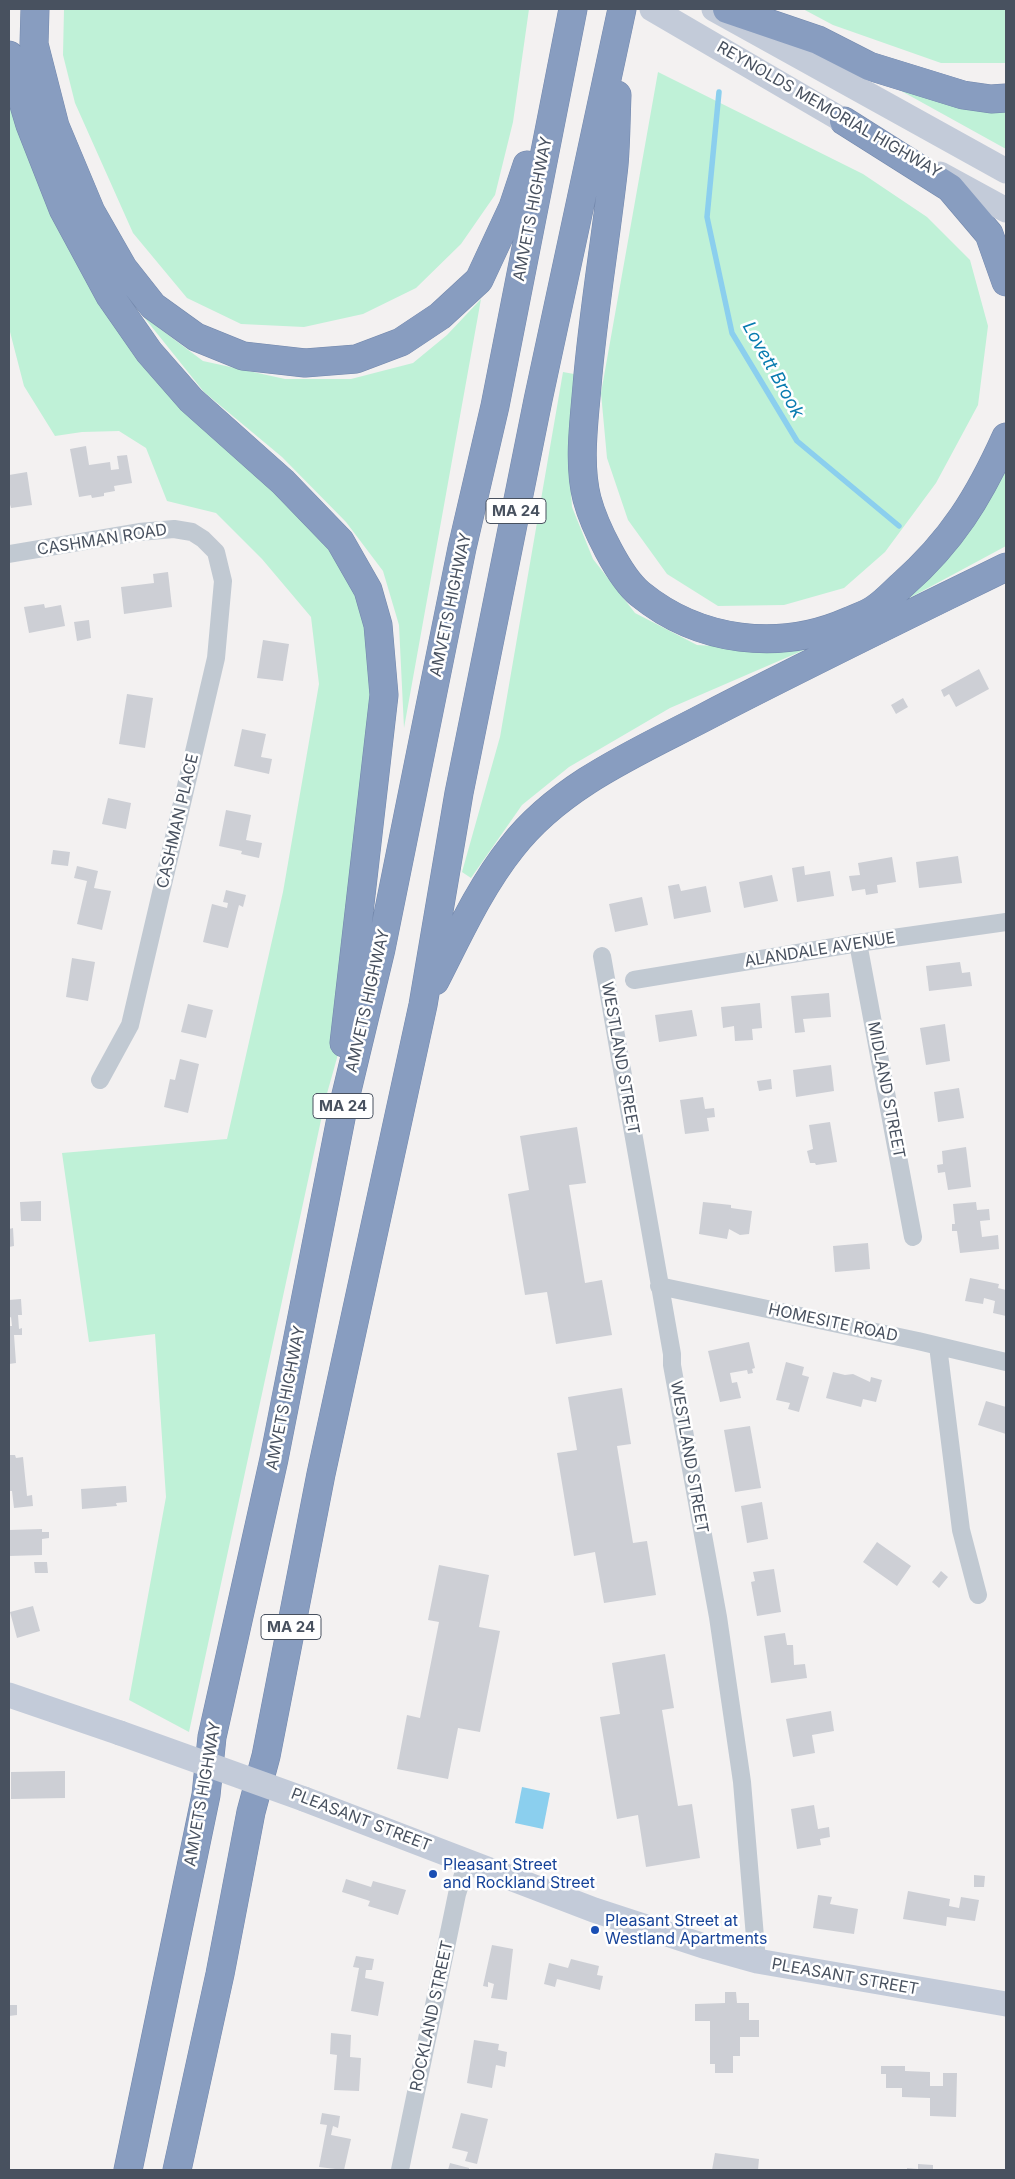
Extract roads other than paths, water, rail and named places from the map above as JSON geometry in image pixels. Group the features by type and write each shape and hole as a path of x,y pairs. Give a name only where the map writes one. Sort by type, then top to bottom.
{"highway":[{"path":"35,9 34,44 55,126 91,212 129,276 153,306 196,337 243,356 305,363 356,359 401,342 440,316 479,280 513,207 566,42"},
{"name":"AMVETS HIGHWAY","path":"128,2170 206,1795 212,1737 274,1459 344,1104 381,949 462,548 495,406 573,9"},
{"path":"727,9 818,40 869,66 963,94 991,99 1006,98"},
{"path":"621,14 614,163 592,322 583,468 587,498 597,530 614,560 638,593 680,621 715,634 749,638 787,638 828,630 875,609 914,575 951,536 983,487 1006,437"},
{"name":"MA 24","path":"177,2170 220,1974 251,1812 266,1756 321,1474 423,1005 463,773 536,409 621,14"},
{"path":"9,55 30,125 64,209 110,296 148,352 191,400 283,482 340,541 368,590 378,624 384,696 375,788 344,1032 344,1104"},
{"path":"844,121 950,188 989,234 1006,282"},
{"path":"423,1005 471,911 512,846 553,806 604,770 759,689 1006,566"}],"main road":[{"name":"REYNOLDS MEMORIAL HIGHWAY","path":"652,9 844,121 1006,210"},
{"name":"REYNOLDS MEMORIAL HIGHWAY","path":"714,9 1006,171"},
{"name":"PLEASANT STREET","path":"9,1695 304,1799 594,1910 757,1961 1006,2004"}],"street":[{"name":"CASHMAN ROAD","path":"9,554 139,532 174,529 192,532 203,539 216,554"},
{"name":"CASHMAN PLACE","path":"100,1080 130,1025 216,658 222,581 216,554"},
{"name":"ALANDALE AVENUE","path":"634,980 858,943 1006,922"},
{"name":"MIDLAND STREET","path":"858,943 913,1237"},
{"name":"WESTLAND STREET","path":"602,956 718,1617 741,1773 757,1961"},
{"name":"HOMESITE ROAD","path":"659,1286 1006,1362"},
{"path":"938,1346 961,1530 978,1595"},
{"name":"ROCKLAND STREET","path":"400,2170 457,1894 467,1862"}],"water":[{"path":"522,1787 550,1793 543,1829 515,1823"}],"waterway":[{"name":"Lovett Brook","path":"719,92 707,217 732,333 797,441 899,526"}],"place":[{"name":"Pleasant Street and Rockland Street","path":"433,1874"},
{"name":"Pleasant Street at Westland Apartments","path":"595,1930"}]}
